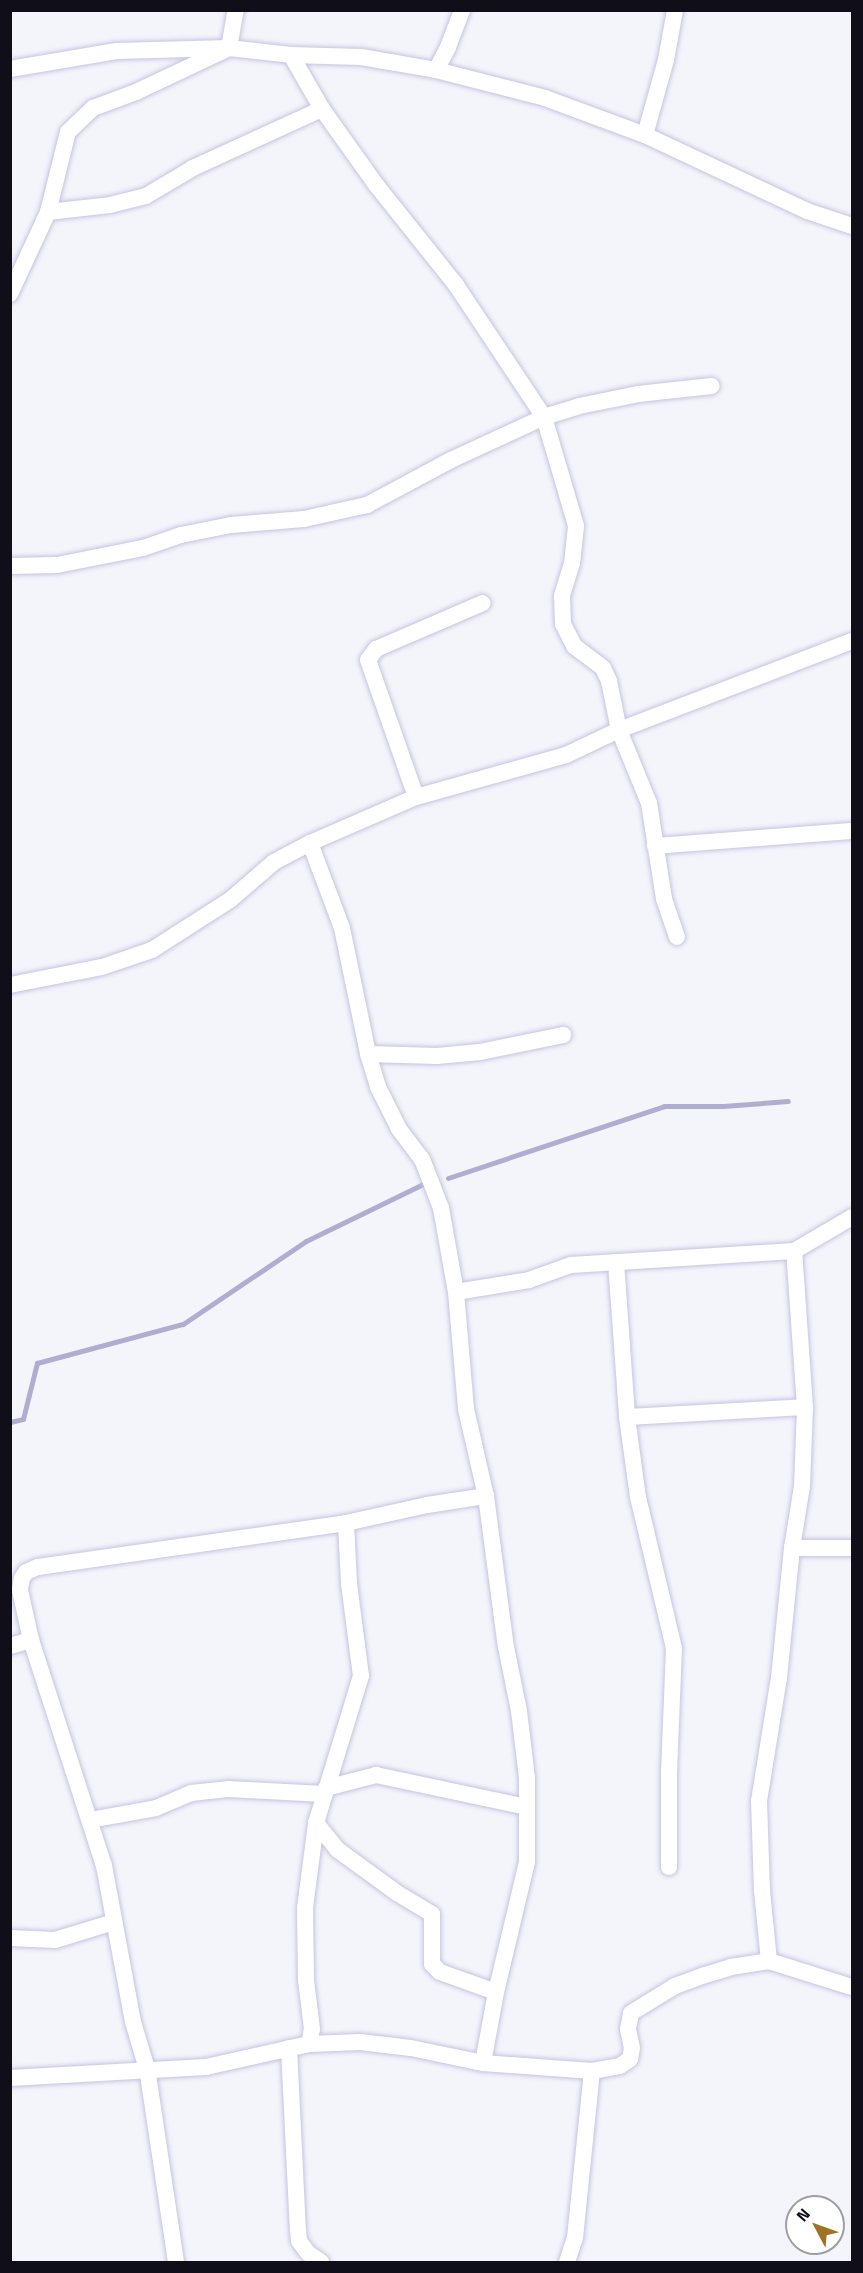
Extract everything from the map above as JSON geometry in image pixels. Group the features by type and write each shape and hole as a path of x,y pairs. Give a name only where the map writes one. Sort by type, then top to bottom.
{"street":[{"path":"230,48 236,10"},
{"path":"436,70 462,10"},
{"path":"645,135 666,60 675,10"},
{"path":"10,294 48,212 68,132 93,108 136,92 230,48"},
{"path":"10,69 116,51 230,48 291,55 361,57 436,70 545,98 645,135 807,211 852,226"},
{"path":"291,55 322,109 377,186 456,285 544,417 576,526 572,563 562,596 564,624 574,646 603,668 619,729 649,803 663,899 677,936"},
{"path":"48,212 110,205 146,196 192,168 322,109"},
{"path":"10,566 57,565 142,548 181,535 231,525 304,519 367,506 451,460 544,417 579,406 638,394 712,386"},
{"path":"416,797 368,660 376,649 483,603"},
{"path":"10,985 102,967 152,950 230,900 274,862 310,843 416,797 566,755 619,729 852,641"},
{"path":"655,846 852,831"},
{"path":"310,843 342,928 368,1054 378,1087 399,1129 422,1159 441,1208 456,1293 466,1409 486,1496 506,1647 519,1711 527,1778 527,1862 496,1992 483,2063"},
{"path":"368,1054 436,1056 469,1053 563,1035"},
{"path":"456,1293 529,1280 571,1265 794,1251 852,1217"},
{"path":"769,1960 762,1891 759,1801 779,1678 792,1548 802,1486 805,1407 794,1251"},
{"path":"616,1262 627,1417 638,1497 675,1648 669,1772 669,1867"},
{"path":"627,1417 805,1407"},
{"path":"176,2262 147,2069 133,2022 104,1866 31,1640 20,1590 22,1578 26,1572 38,1567 346,1523 427,1505 486,1496"},
{"path":"309,2044 312,2029 306,1980 305,1908 316,1823 361,1676 349,1584 346,1523"},
{"path":"792,1548 852,1548"},
{"path":"10,1646 31,1640"},
{"path":"335,1758 355,1779"},
{"path":"90,1820 156,1809 191,1793 228,1790 325,1791 355,1779 376,1775 527,1807"},
{"path":"316,1823 338,1851 432,1914 432,1964 440,1972 496,1992"},
{"path":"10,1938 55,1940 114,1922"},
{"path":"10,2078 206,2067 309,2044 360,2042 483,2063 592,2071 620,2066 630,2059 632,2048 628,2029 631,2013 675,1986 702,1976 769,1960 852,1987"},
{"path":"289,2048 297,2229 299,2241 308,2253 321,2262"},
{"path":"567,2262 575,2238 592,2071"}],"waterway":[{"path":"448,1178 664,1106 723,1106 788,1101"},
{"path":"10,1422 23,1419 37,1363 183,1324 306,1241 425,1183"}]}
